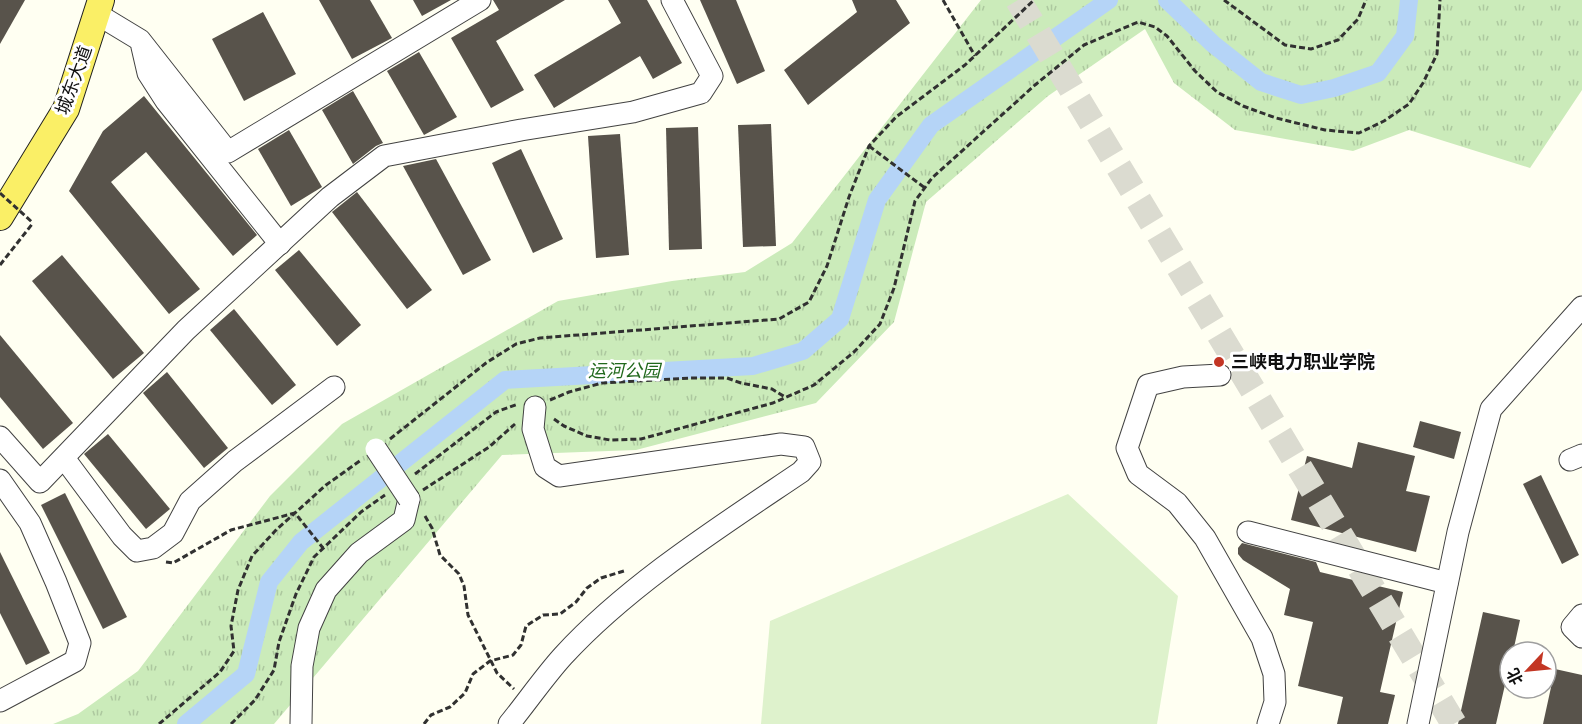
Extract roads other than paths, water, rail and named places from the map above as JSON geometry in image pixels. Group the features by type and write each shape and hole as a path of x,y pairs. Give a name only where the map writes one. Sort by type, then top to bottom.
{"main road":[{"name":"城东大道","path":"0,185 51,102 94,5"},
{"name":"城东大道","path":"0,217 66,109 94,5"}],"lane":[{"path":"94,5 140,40 228,152 480,0"},
{"path":"0,437 40,482 186,330 330,197 384,156 633,112 701,93 712,76 672,0"},
{"path":"140,40 148,73 166,101 280,244"},
{"path":"1418,724 1458,532 1491,409 1582,307"},
{"path":"1220,375 1183,377 1148,385 1127,448 1138,474 1177,504 1204,538 1262,638 1274,674 1275,702 1268,724"},
{"path":"64,458 122,536 137,551 153,548 173,533 190,501 235,461 334,387"},
{"path":"509,724 563,656 618,603 692,547 801,472 810,462 804,447 781,444 559,476 544,467 533,429 535,407"},
{"path":"301,724 302,666 309,628 326,590 359,553 404,520 409,499 376,449"},
{"path":"0,480 30,523 57,582 80,643 75,661 0,700"},
{"path":"1248,532 1448,583"},
{"path":"1582,615 1572,627 1582,637"}],"waterway":[{"path":"186,724 246,674 269,582 301,542 505,380 753,366 803,351 840,319 877,200 931,125 1109,0"},
{"path":"1167,0 1213,44 1261,82 1301,95 1334,88 1378,73 1405,36 1409,0"}],"tunnel":[{"path":"1018,0 1454,724"}],"place":[{"name":"三峡电力职业学院","path":"1219,362"}],"park label":[{"name":"运河公园","path":"624,371"}]}
